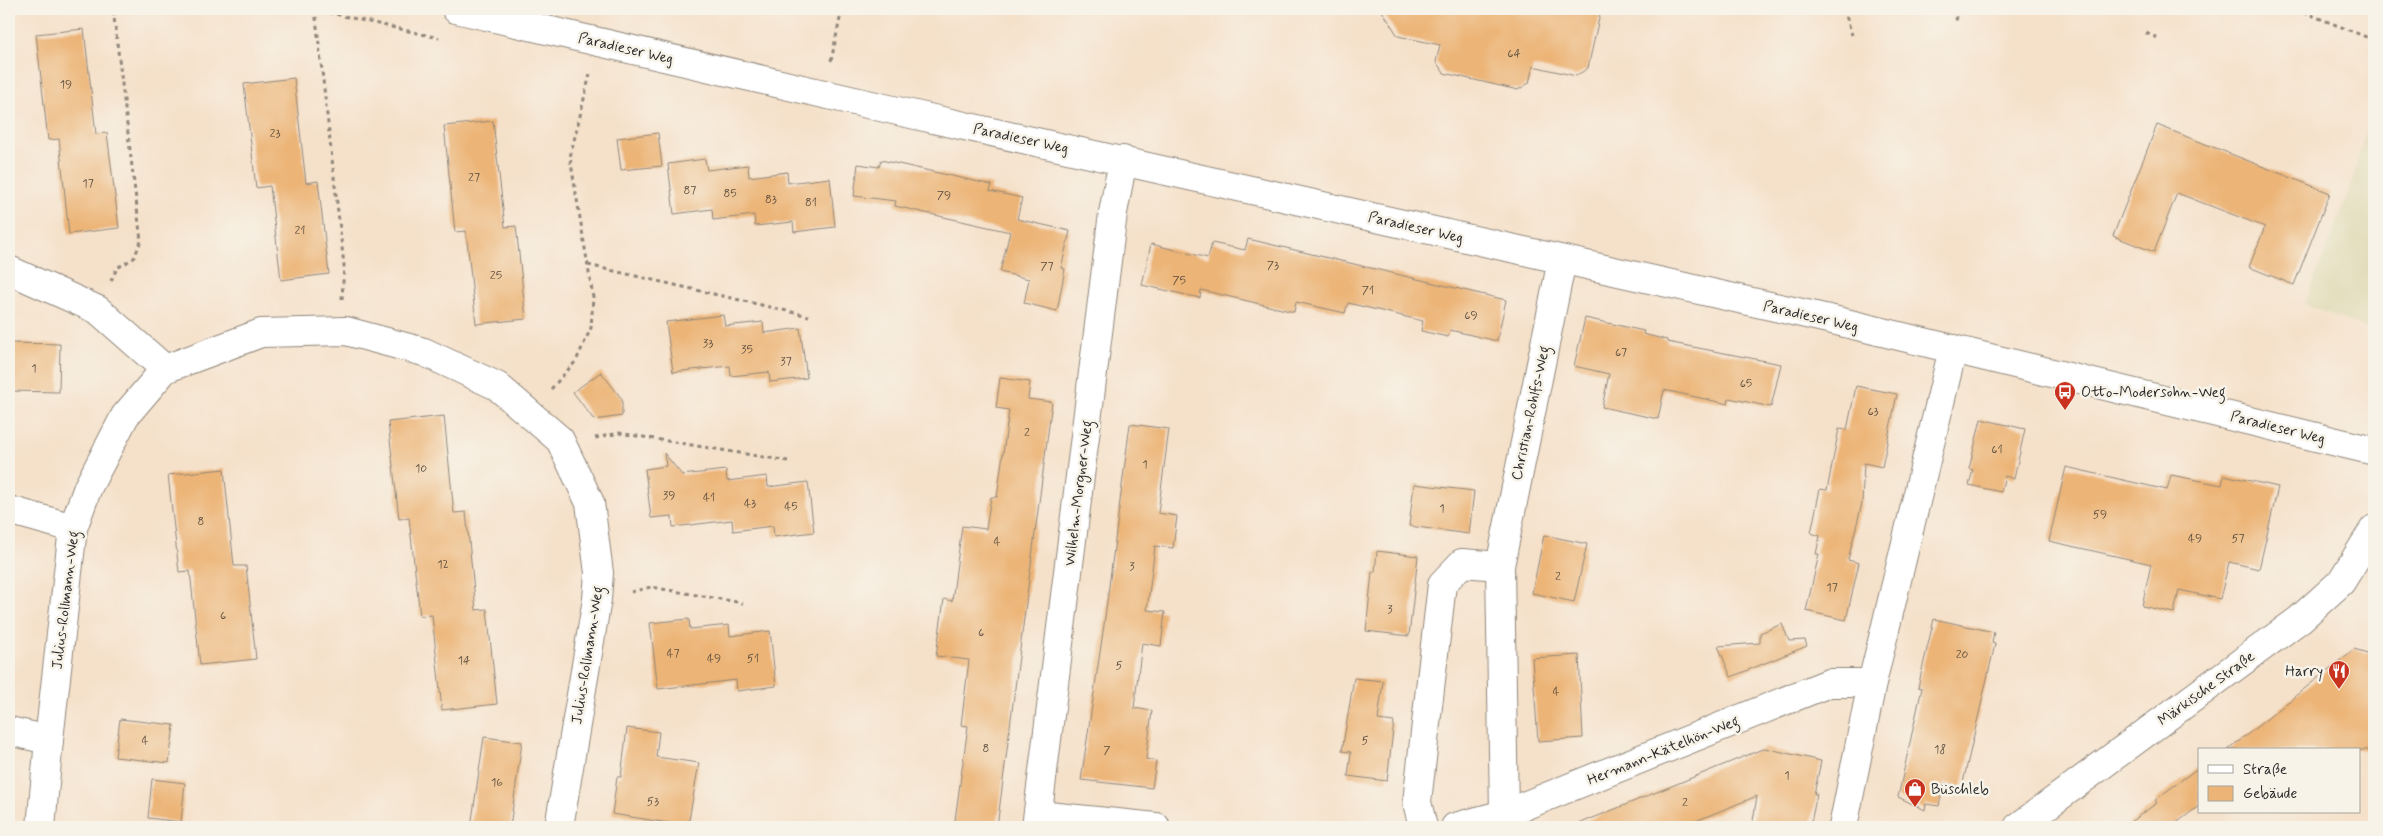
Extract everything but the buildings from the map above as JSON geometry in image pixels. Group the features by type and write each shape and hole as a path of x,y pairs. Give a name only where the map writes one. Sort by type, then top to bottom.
{"street":[{"name":"Paradieser Weg","path":"456,9 1953,348 2374,451"},
{"name":"Wilhelm-Morgner-Weg","path":"1037,821 1113,213 1123,160"},
{"name":"Christian-Rohlfs-Weg","path":"1504,814 1500,566 1562,260"},
{"path":"9,270 98,310 165,369"},
{"name":"Julius-Rollmann-Weg","path":"41,827 73,528 88,487 125,416 165,369 261,333 340,331 424,352 497,386 560,440 590,503 599,574 597,599 559,827"},
{"path":"1843,827 1872,683 1953,348"},
{"path":"9,510 73,528"},
{"name":"Märkische Straße","path":"2018,827 2300,619 2341,582 2374,529"},
{"path":"1424,827 1418,802 1442,584 1462,563 1500,566"},
{"name":"Hermann-Kätelhön-Weg","path":"1455,827 1504,814 1829,683 1872,683"},
{"path":"9,732 49,740"},
{"path":"1037,821 1156,827"}],"path":[{"path":"98,310 117,268 134,258 141,241 113,9"},
{"path":"315,9 344,265 340,331"},
{"path":"825,94 842,9"},
{"path":"1844,9 1852,35"},
{"path":"1953,9 1957,20"},
{"path":"2296,9 2374,40"},
{"path":"2146,33 2160,39"},
{"path":"530,414 576,361 591,328 593,297 570,157 596,42"},
{"path":"588,265 809,316"},
{"path":"562,445 619,433 788,461"},
{"path":"597,599 651,587 743,603"}],"shaded area":[{"path":"2374,109 2374,332 2305,304 2352,183 2365,133"}],"place":[{"name":"Otto-Modersohn-Weg","path":"2065,411"},
{"name":"Harry","path":"2339,690"},
{"name":"Büschleb","path":"1915,808"}]}
